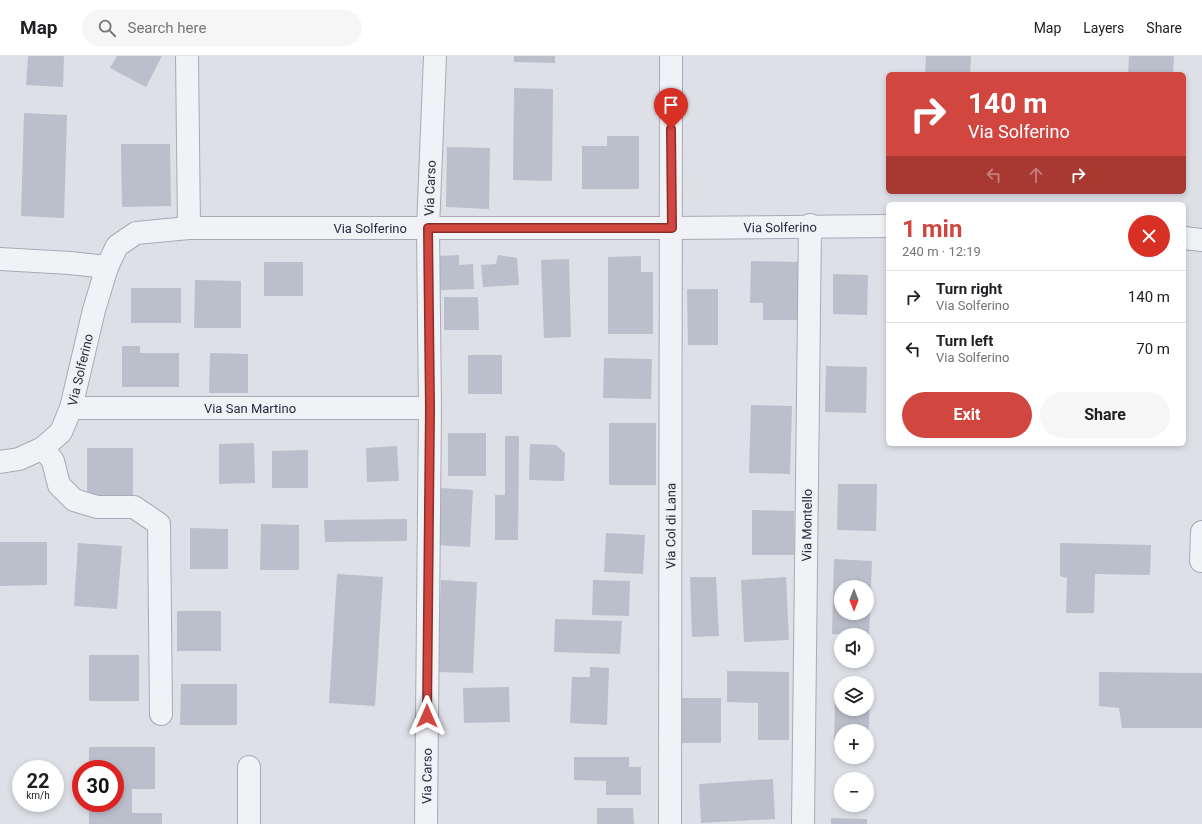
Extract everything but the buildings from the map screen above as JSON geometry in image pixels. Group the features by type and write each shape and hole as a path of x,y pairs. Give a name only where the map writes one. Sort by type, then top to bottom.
{"street":[{"path":"187,56 189,228"},
{"name":"Via Carso","path":"426,824 430,408 428,228 435,56"},
{"path":"671,56 672,228"},
{"name":"Via Montello","path":"803,824 810,226"},
{"name":"Via Solferino","path":"0,462 19,459 43,448 60,432 71,408 94,310 107,267 117,246 136,233 189,228 672,228 886,226"},
{"name":"Via Col di Lana","path":"670,824 672,228"},
{"path":"1186,238 1202,240"},
{"path":"0,259 70,263 107,267"},
{"name":"Via San Martino","path":"71,408 430,408"},
{"path":"43,448 53,462 60,485 74,500 97,507 134,507 159,524 161,714"},
{"path":"1201,561 1202,532"},
{"path":"249,767 249,824"}],"route":[{"path":"427,716 430,408 428,228 672,228 671,129"}]}
